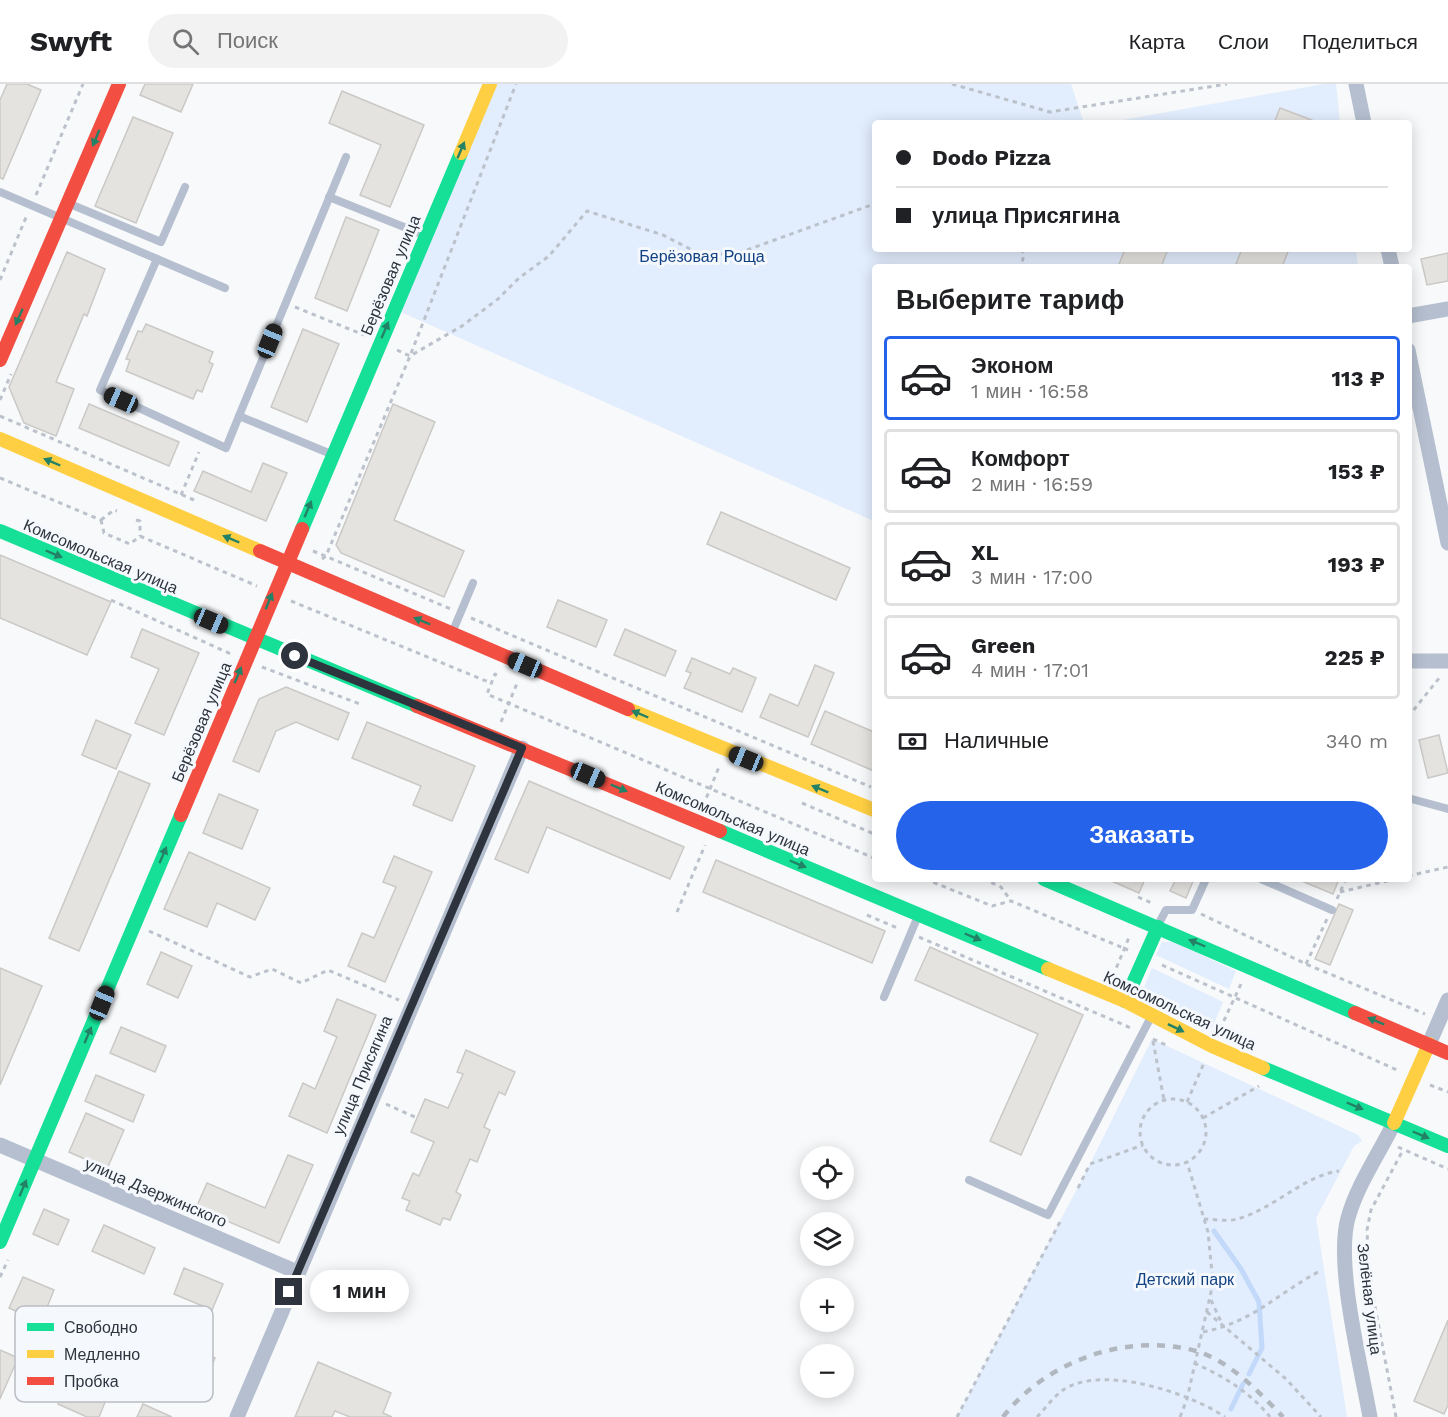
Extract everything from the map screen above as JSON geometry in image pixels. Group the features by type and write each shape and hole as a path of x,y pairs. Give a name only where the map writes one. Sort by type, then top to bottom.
{"main road":[{"path":"0,360 119,84"},
{"name":"Берёзовая улица","path":"0,1242 272,593 490,84"},
{"path":"0,439 725,751 872,809"},
{"name":"Комсомольская улица","path":"0,531 273,648 494,736 1125,1000 1212,1046 1448,1146"},
{"path":"1051,882 1448,1053"},
{"path":"1125,1000 1158,927"},
{"path":"1394,1123 1429,1044"}],"street":[{"path":"1356,84 1363,120"},
{"path":"1412,315 1448,309"},
{"path":"1412,369 1448,543"},
{"path":"1412,662 1445,668"},
{"name":"улица Присягина","path":"237,1417 522,748"},
{"path":"1429,1044 1448,1000"},
{"name":"Зелёная улица","path":"1370,1417 1348,1291 1344,1242 1351,1209 1394,1123"},
{"name":"улица Дзержинского","path":"0,1145 297,1272"}],"lane":[{"path":"157,259 100,390 226,448 346,157"},
{"path":"69,204 161,242 185,187"},
{"path":"0,192 225,288"},
{"path":"329,197 425,235"},
{"path":"239,416 331,454"},
{"path":"452,634 472,583"},
{"path":"1412,799 1448,809"},
{"path":"1158,927 1166,910 1192,910 1205,882"},
{"path":"1268,882 1332,910"},
{"path":"884,997 919,914"},
{"path":"969,1180 1048,1215 1152,1016"}],"path":[{"path":"0,280 83,84"},
{"path":"288,611 305,571 326,556 410,356 516,84"},
{"path":"952,84 1050,112 1227,84"},
{"path":"410,356 462,326 498,299 519,278 549,256 587,211 663,234 696,252 733,255 872,205"},
{"path":"286,303 380,341 410,356"},
{"path":"0,416 202,504"},
{"path":"181,495 199,452"},
{"path":"0,477 101,520"},
{"path":"101,520 114,510 122,514"},
{"path":"131,517 140,521 140,536"},
{"path":"101,520 104,533 130,544 140,536"},
{"path":"140,536 292,602 491,683"},
{"path":"293,544 872,787"},
{"path":"107,598 261,666 369,708"},
{"path":"261,666 273,648"},
{"path":"494,736 525,665"},
{"path":"1412,712 1445,668"},
{"path":"495,674 487,694 872,857"},
{"path":"697,821 725,751"},
{"path":"677,912 705,845 715,850"},
{"path":"1412,875 1448,867"},
{"path":"932,882 992,906 1011,901"},
{"path":"990,882 1001,887 1011,901 1125,948 1448,1092"},
{"path":"1340,892 1383,882"},
{"path":"856,910 1143,1033"},
{"path":"1192,910 1306,964 1440,1020"},
{"path":"148,931 250,977 272,969 301,983 328,970 411,1006"},
{"path":"1111,980 1131,933"},
{"path":"1187,1102 1249,966"},
{"path":"1164,1100 1152,1039 1173,1048"},
{"path":"1194,1058 1204,1062"},
{"path":"1248,1081 1269,1091"},
{"path":"1203,1118 1259,1086"},
{"path":"372,1098 417,1118"},
{"path":"1164,1100 1187,1102 1203,1118 1205,1139 1202,1149 1187,1162 1167,1165 1148,1154 1143,1145 1140,1127 1143,1118 1155,1104 1164,1100"},
{"path":"1385,1141 1448,1169"},
{"path":"1073,1196 1090,1164 1143,1145"},
{"path":"1396,1417 1369,1275 1367,1230 1371,1210 1403,1149"},
{"path":"1180,1417 1187,1399 1193,1363 1203,1332 1213,1283 1204,1219 1187,1162"},
{"path":"1204,1219 1235,1220 1265,1209 1311,1182 1339,1171"},
{"path":"957,1417 1062,1217"},
{"path":"1203,1332 1225,1328 1261,1311 1292,1286 1322,1270"},
{"path":"1210,1299 1225,1328"},
{"path":"1207,1312 1286,1379 1322,1417"},
{"path":"1193,1363 1232,1382 1270,1417"},
{"path":"1037,1417 1063,1390 1085,1382 1110,1380 1144,1384 1187,1399 1225,1417"}],"green space":[{"name":"Берёзовая Роща","path":"496,84 1071,84 1083,120 872,120 872,252 1356,252 1358,264 872,264 872,520 401,312"},
{"path":"1324,84 1336,84 1340,120 1123,120"},
{"path":"1162,942 1173,942 1236,971 1229,989 1156,955"},
{"path":"1152,968 1223,1002 1212,1028 1145,996 1142,992"},
{"name":"Детский парк","path":"1152,1039 1358,1135 1362,1141 1354,1146 1316,1218 1347,1417 957,1417 1090,1164"}],"building":[{"path":"7,84 27,84 41,90 3,179 0,178 0,100"},
{"path":"145,84 193,84 181,112 140,95"},
{"path":"342,91 424,125 390,207 360,195 381,145 329,123"},
{"path":"1280,108 1311,120 1275,120"},
{"path":"133,117 173,133 136,223 95,206"},
{"path":"346,217 379,230 347,311 315,298"},
{"path":"67,252 105,269 87,316 84,314 56,382 74,389 56,436 24,423 9,387"},
{"path":"1124,252 1167,252 1162,264 1119,264"},
{"path":"1241,252 1288,252 1283,264 1236,264"},
{"path":"1448,253 1448,281 1427,285 1421,259"},
{"path":"146,324 213,352 209,362 213,364 202,392 197,390 193,399 126,371 130,360 126,359 138,331 142,332"},
{"path":"303,329 339,344 307,422 271,407"},
{"path":"89,404 179,442 169,466 79,428"},
{"path":"393,404 435,422 394,520 464,551 444,597 341,553 336,545"},
{"path":"263,463 287,473 266,521 194,491 203,471 251,492"},
{"path":"721,512 850,568 836,600 707,544"},
{"path":"0,555 111,602 87,655 0,618"},
{"path":"558,600 607,620 596,647 547,627"},
{"path":"142,629 199,653 164,735 135,723 159,669 131,657"},
{"path":"625,629 676,651 665,676 614,655"},
{"path":"692,658 730,674 733,668 756,678 742,712 684,688 691,673 686,671"},
{"path":"815,665 834,673 808,737 760,717 770,694 798,706"},
{"path":"286,687 349,713 338,740 296,722 276,731 259,772 233,761 259,699"},
{"path":"825,711 872,731 872,770 811,744"},
{"path":"96,720 131,735 116,769 82,755"},
{"path":"367,722 475,766 452,821 413,805 421,786 352,758"},
{"path":"1439,735 1448,773 1428,778 1419,740"},
{"path":"119,771 150,784 79,951 49,938"},
{"path":"529,781 684,847 670,879 547,827 528,873 495,859"},
{"path":"219,794 258,810 242,849 203,833"},
{"path":"189,852 270,888 255,920 217,903 207,927 164,909"},
{"path":"394,856 432,872 385,982 348,966 362,933 374,938 396,887 383,882"},
{"path":"716,860 885,931 872,963 703,892"},
{"path":"1114,882 1144,882 1139,893"},
{"path":"1174,882 1193,882 1186,898 1170,891"},
{"path":"1304,882 1338,882 1333,894"},
{"path":"1339,904 1353,910 1330,965 1315,959"},
{"path":"930,947 1083,1015 1021,1155 990,1141 1038,1034 915,980"},
{"path":"161,952 192,966 178,998 147,984"},
{"path":"0,968 42,986 0,1085"},
{"path":"337,999 376,1015 327,1133 289,1116 303,1083 315,1089 337,1037 324,1031"},
{"path":"121,1027 166,1046 155,1072 110,1053"},
{"path":"466,1050 515,1072 505,1095 499,1092 484,1127 490,1130 477,1162 470,1159 456,1192 461,1195 450,1220 443,1218 440,1225 406,1210 410,1201 402,1198 413,1173 419,1176 434,1142 411,1132 425,1099 448,1108 463,1074 457,1072"},
{"path":"96,1075 144,1095 133,1122 85,1101"},
{"path":"86,1113 124,1130 107,1169 69,1152"},
{"path":"288,1155 313,1165 279,1243 196,1208 207,1183 265,1208"},
{"path":"44,1209 69,1220 58,1245 33,1234"},
{"path":"104,1225 155,1248 144,1274 92,1251"},
{"path":"184,1268 223,1284 213,1308 202,1306 174,1294"},
{"path":"23,1277 54,1290 48,1306 15,1306 15,1311 9,1308"},
{"path":"1448,1320 1448,1405 1444,1414 1414,1401"},
{"path":"0,1350 15,1357 15,1365 0,1399"},
{"path":"318,1362 391,1393 383,1413 392,1417 350,1417 335,1411 332,1417 295,1417"},
{"path":"59,1402 105,1402 99,1417 87,1417 58,1404"},
{"path":"143,1404 172,1417 137,1417"}],"waterway":[{"path":"1214,1231 1241,1269 1259,1302 1262,1348 1249,1374"},
{"path":"1231,1409 1243,1384"}],"railway":[{"path":"1003,1417 1021,1397 1042,1380 1065,1366 1090,1356 1143,1345 1170,1346 1196,1351 1221,1362 1243,1378 1283,1417"}],"traffic: fast":[{"path":"302,529 461,153"},
{"path":"0,531 417,706"},
{"path":"0,1242 181,815"},
{"path":"720,831 1048,969"},
{"path":"1051,882 1355,1013"},
{"path":"1125,1001 1158,927"},
{"path":"1263,1068 1448,1146"}],"traffic: slow":[{"path":"461,153 490,84"},
{"path":"0,439 260,551"},
{"path":"628,709 872,809"},
{"path":"1048,969 1125,1001 1212,1046 1263,1068"},
{"path":"1394,1123 1429,1044"}],"traffic: jam":[{"path":"0,360 119,84"},
{"path":"181,815 302,529"},
{"path":"260,551 628,709"},
{"path":"417,706 720,831"},
{"path":"1355,1013 1448,1053"}],"route":[{"path":"289,1292 522,748 295,656"}]}
